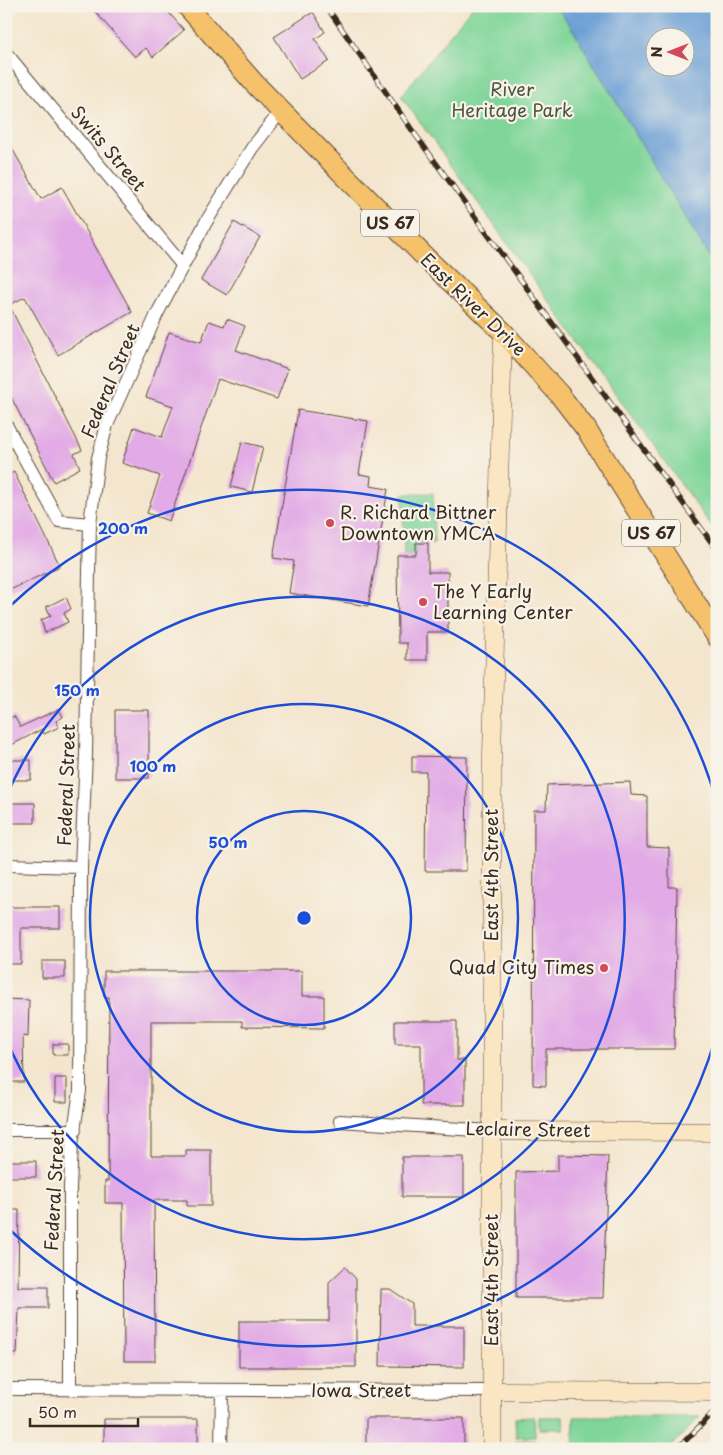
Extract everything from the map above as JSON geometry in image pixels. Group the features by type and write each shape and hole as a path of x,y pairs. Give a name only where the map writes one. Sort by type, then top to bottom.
{"main road":[{"name":"East River Drive","path":"187,6 281,111 426,258 503,332 559,394 586,429 717,637"},
{"name":"East 4th Street","path":"492,1449 492,756 503,332"},
{"name":"Leclaire Street","path":"491,1131 717,1132"},
{"name":"Iowa Street","path":"492,1391 717,1392"}],"street":[{"name":"Swits Street","path":"6,53 183,266"},
{"name":"Federal Street","path":"70,1388 70,1187 80,1091 81,867 86,754 90,524 98,458 107,425 157,314 206,222 252,148 281,111"},
{"path":"6,425 59,521 90,524"},
{"path":"6,865 81,867"},
{"name":"Leclaire Street","path":"340,1121 491,1131"},
{"path":"6,1130 75,1130"},
{"name":"Iowa Street","path":"6,1389 492,1391"},
{"path":"222,1390 222,1449"}],"green space":[{"name":"River Heritage Park","path":"473,6 556,6 570,25 717,270 717,534 401,96"},
{"path":"433,493 434,543 416,543 416,555 404,555 403,494"},
{"path":"534,1417 535,1437 516,1437 515,1418"},
{"path":"539,1417 563,1417 564,1429 539,1429"},
{"path":"574,1417 700,1417 668,1449 573,1449"},
{"path":"516,1441 535,1441 535,1449 515,1449"}],"water":[{"path":"556,6 717,6 717,270 570,25"}],"building":[{"path":"90,6 163,6 184,30 153,57 146,48 135,57"},
{"path":"313,12 325,32 315,39 329,61 300,79 274,37"},
{"path":"6,138 41,199 62,187 132,312 58,355 25,297 9,305 82,450 74,454 80,468 54,482 6,387"},
{"path":"234,222 260,237 227,295 201,280"},
{"path":"227,319 245,326 236,350 288,369 277,399 218,379 169,521 147,513 160,476 122,463 134,427 162,437 173,406 146,397 169,332 201,342 209,321 224,326"},
{"name":"R. Richard Bittner Downtown YMCA","path":"298,410 368,421 359,474 371,476 370,486 388,489 368,606 289,593 294,561 273,558"},
{"path":"242,442 263,447 252,492 231,487"},
{"path":"14,472 60,566 6,592 6,476"},
{"name":"The Y Early Learning Center","path":"416,543 428,543 428,572 448,572 448,632 427,632 427,660 407,660 407,643 398,643 397,555 416,555"},
{"path":"66,597 71,609 64,613 68,622 45,633 41,620 51,616 46,607"},
{"path":"59,709 63,717 56,721 59,727 44,734 42,729 6,748 6,721 14,716 20,727"},
{"path":"115,710 149,710 149,778 115,778"},
{"path":"412,756 467,757 466,871 425,871 426,772 412,772"},
{"path":"6,760 31,760 31,780 6,780"},
{"name":"Quad City Times","path":"630,782 631,795 647,796 647,847 669,848 669,887 677,887 674,1049 546,1049 546,1086 533,1085 534,810 546,810 547,785"},
{"path":"6,803 35,803 35,823 6,823"},
{"path":"9,907 60,907 60,928 21,928 21,964 6,964 6,935 9,935"},
{"path":"42,961 65,961 65,978 42,978"},
{"path":"104,971 302,971 302,996 324,996 324,1028 242,1027 242,1021 151,1021 151,1156 186,1156 186,1150 211,1150 211,1206 187,1206 187,1200 154,1200 155,1361 124,1361 123,1203 105,1203 105,1181 108,1181 109,997 104,997"},
{"path":"6,999 29,1000 28,1037 23,1036 24,1082 6,1082"},
{"path":"395,1021 457,1021 457,1060 465,1060 465,1105 421,1105 421,1044 395,1044"},
{"path":"53,1044 68,1044 68,1055 53,1055"},
{"path":"55,1078 67,1078 67,1102 55,1102"},
{"path":"558,1155 608,1156 603,1298 516,1298 516,1172 558,1171"},
{"path":"402,1157 464,1157 464,1197 402,1197"},
{"path":"6,1161 36,1161 36,1177 6,1177"},
{"path":"6,1210 19,1210 18,1287 48,1287 48,1308 19,1308 17,1354 6,1354"},
{"path":"345,1267 356,1279 356,1367 239,1367 239,1321 329,1321 329,1282"},
{"path":"381,1289 390,1289 412,1304 412,1326 464,1326 464,1367 380,1366"},
{"path":"366,1418 464,1418 464,1449 366,1449"},
{"path":"104,1419 198,1419 198,1449 104,1449"}],"railway":[{"path":"326,6 412,130 717,550"},
{"path":"677,1449 717,1409"}],"place":[{"name":"R. Richard Bittner Downtown YMCA","path":"330,523"},
{"name":"The Y Early Learning Center","path":"423,602"},
{"name":"Quad City Times","path":"604,968"}]}
